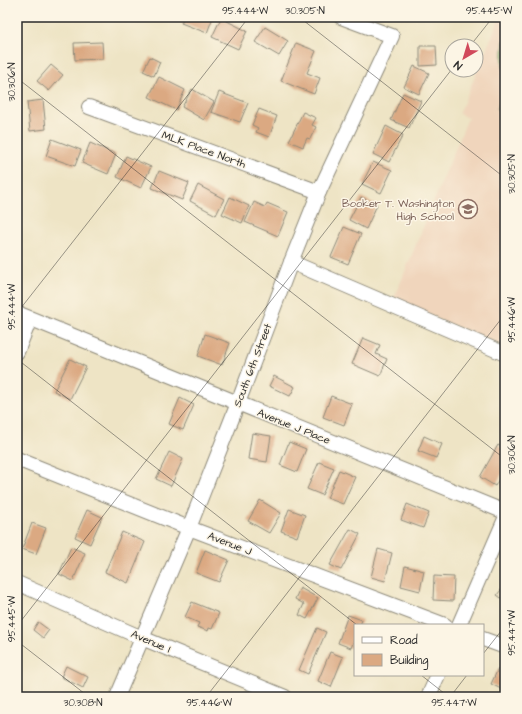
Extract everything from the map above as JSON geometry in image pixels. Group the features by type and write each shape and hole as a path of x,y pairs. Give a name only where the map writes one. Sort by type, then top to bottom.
{"street":[{"name":"South 6th Street","path":"117,697 189,528 319,192 392,36 341,17"},
{"name":"MLK Place North","path":"89,107 319,192"},
{"path":"291,262 505,354"},
{"path":"17,352 23,316"},
{"name":"Avenue J Place","path":"23,316 505,512"},
{"name":"Avenue J","path":"17,459 189,528 442,624"},
{"path":"459,624 505,519"},
{"name":"Avenue I","path":"17,583 142,638 285,697"},
{"path":"484,639 505,647"},
{"path":"428,697 438,676"}],"shaded area":[{"name":"Booker T. Washington High School","path":"500,17 505,17 505,347 393,301 468,118 459,114 474,78 484,78 484,55"}],"green space":[{"path":"505,37 505,77 503,67 503,47"},
{"path":"502,97 505,98 505,112 497,109"}],"building":[{"path":"184,17 213,17 207,33 181,23"},
{"path":"221,18 247,31 238,49 212,37"},
{"path":"265,27 288,41 279,56 255,42"},
{"path":"102,42 103,59 75,60 74,43"},
{"path":"296,43 316,51 307,73 320,78 314,94 281,81"},
{"path":"420,46 436,46 437,65 420,66"},
{"path":"150,57 160,62 154,76 143,71"},
{"path":"51,65 63,75 49,91 37,81"},
{"path":"414,66 429,73 419,94 404,87"},
{"path":"159,77 185,90 176,110 149,97"},
{"path":"192,89 214,102 204,120 182,107"},
{"path":"219,92 248,103 240,122 211,112"},
{"path":"403,93 421,101 409,128 391,120"},
{"path":"43,100 46,129 30,131 27,102"},
{"path":"259,109 277,116 269,137 256,132 258,128 252,125"},
{"path":"303,112 316,118 312,125 316,127 310,139 307,138 303,147 289,141"},
{"path":"386,126 403,135 389,162 373,154"},
{"path":"52,139 81,150 75,166 46,156"},
{"path":"90,143 116,154 108,174 82,163"},
{"path":"126,156 151,167 141,188 117,177"},
{"path":"373,162 392,170 381,193 362,184"},
{"path":"159,171 189,183 182,200 152,188"},
{"path":"198,185 224,199 216,215 190,201"},
{"path":"230,197 249,206 242,223 222,214"},
{"path":"361,197 377,205 366,229 349,220"},
{"path":"254,202 265,207 267,203 288,212 278,236 245,222"},
{"path":"344,227 361,234 348,264 331,257"},
{"path":"205,334 230,343 222,365 198,356"},
{"path":"363,338 380,345 376,354 387,359 380,376 352,364"},
{"path":"70,359 86,367 70,399 54,391"},
{"path":"274,376 295,387 290,396 269,386"},
{"path":"331,396 352,404 344,425 323,417"},
{"path":"180,398 194,405 183,430 169,424"},
{"path":"252,433 271,436 267,462 248,459"},
{"path":"424,436 442,444 436,458 418,451"},
{"path":"289,442 306,449 297,472 280,465"},
{"path":"498,445 505,449 505,469 495,486 480,477"},
{"path":"169,452 183,459 171,486 156,479"},
{"path":"319,462 334,468 322,495 307,489"},
{"path":"339,470 355,477 343,504 327,498"},
{"path":"260,500 281,513 269,533 248,521"},
{"path":"407,504 429,513 423,528 401,520"},
{"path":"289,509 305,515 297,537 281,531"},
{"path":"87,510 102,517 90,544 75,537"},
{"path":"32,523 46,528 36,554 22,549"},
{"path":"350,529 360,534 341,570 330,565"},
{"path":"122,532 145,542 128,583 105,572"},
{"path":"71,547 85,553 73,581 59,574"},
{"path":"378,549 392,553 385,581 371,577"},
{"path":"205,550 229,560 219,582 196,573"},
{"path":"405,566 424,571 420,591 401,586"},
{"path":"434,576 454,577 453,601 433,600"},
{"path":"505,585 505,601 497,595"},
{"path":"300,588 318,598 307,619 299,615 304,604 295,599"},
{"path":"192,602 219,613 212,629 209,628 208,631 197,627 199,623 185,617"},
{"path":"348,615 362,620 360,624 354,624 354,640 351,648 338,643"},
{"path":"17,616 21,618 17,626"},
{"path":"38,622 49,630 43,638 33,630"},
{"path":"317,628 326,632 308,674 299,670"},
{"path":"330,652 343,657 331,687 318,681"},
{"path":"66,666 88,677 83,688 61,677"},
{"path":"498,669 505,672 505,691 491,684"}],"place":[{"name":"Booker T. Washington High School","path":"468,209"}]}
